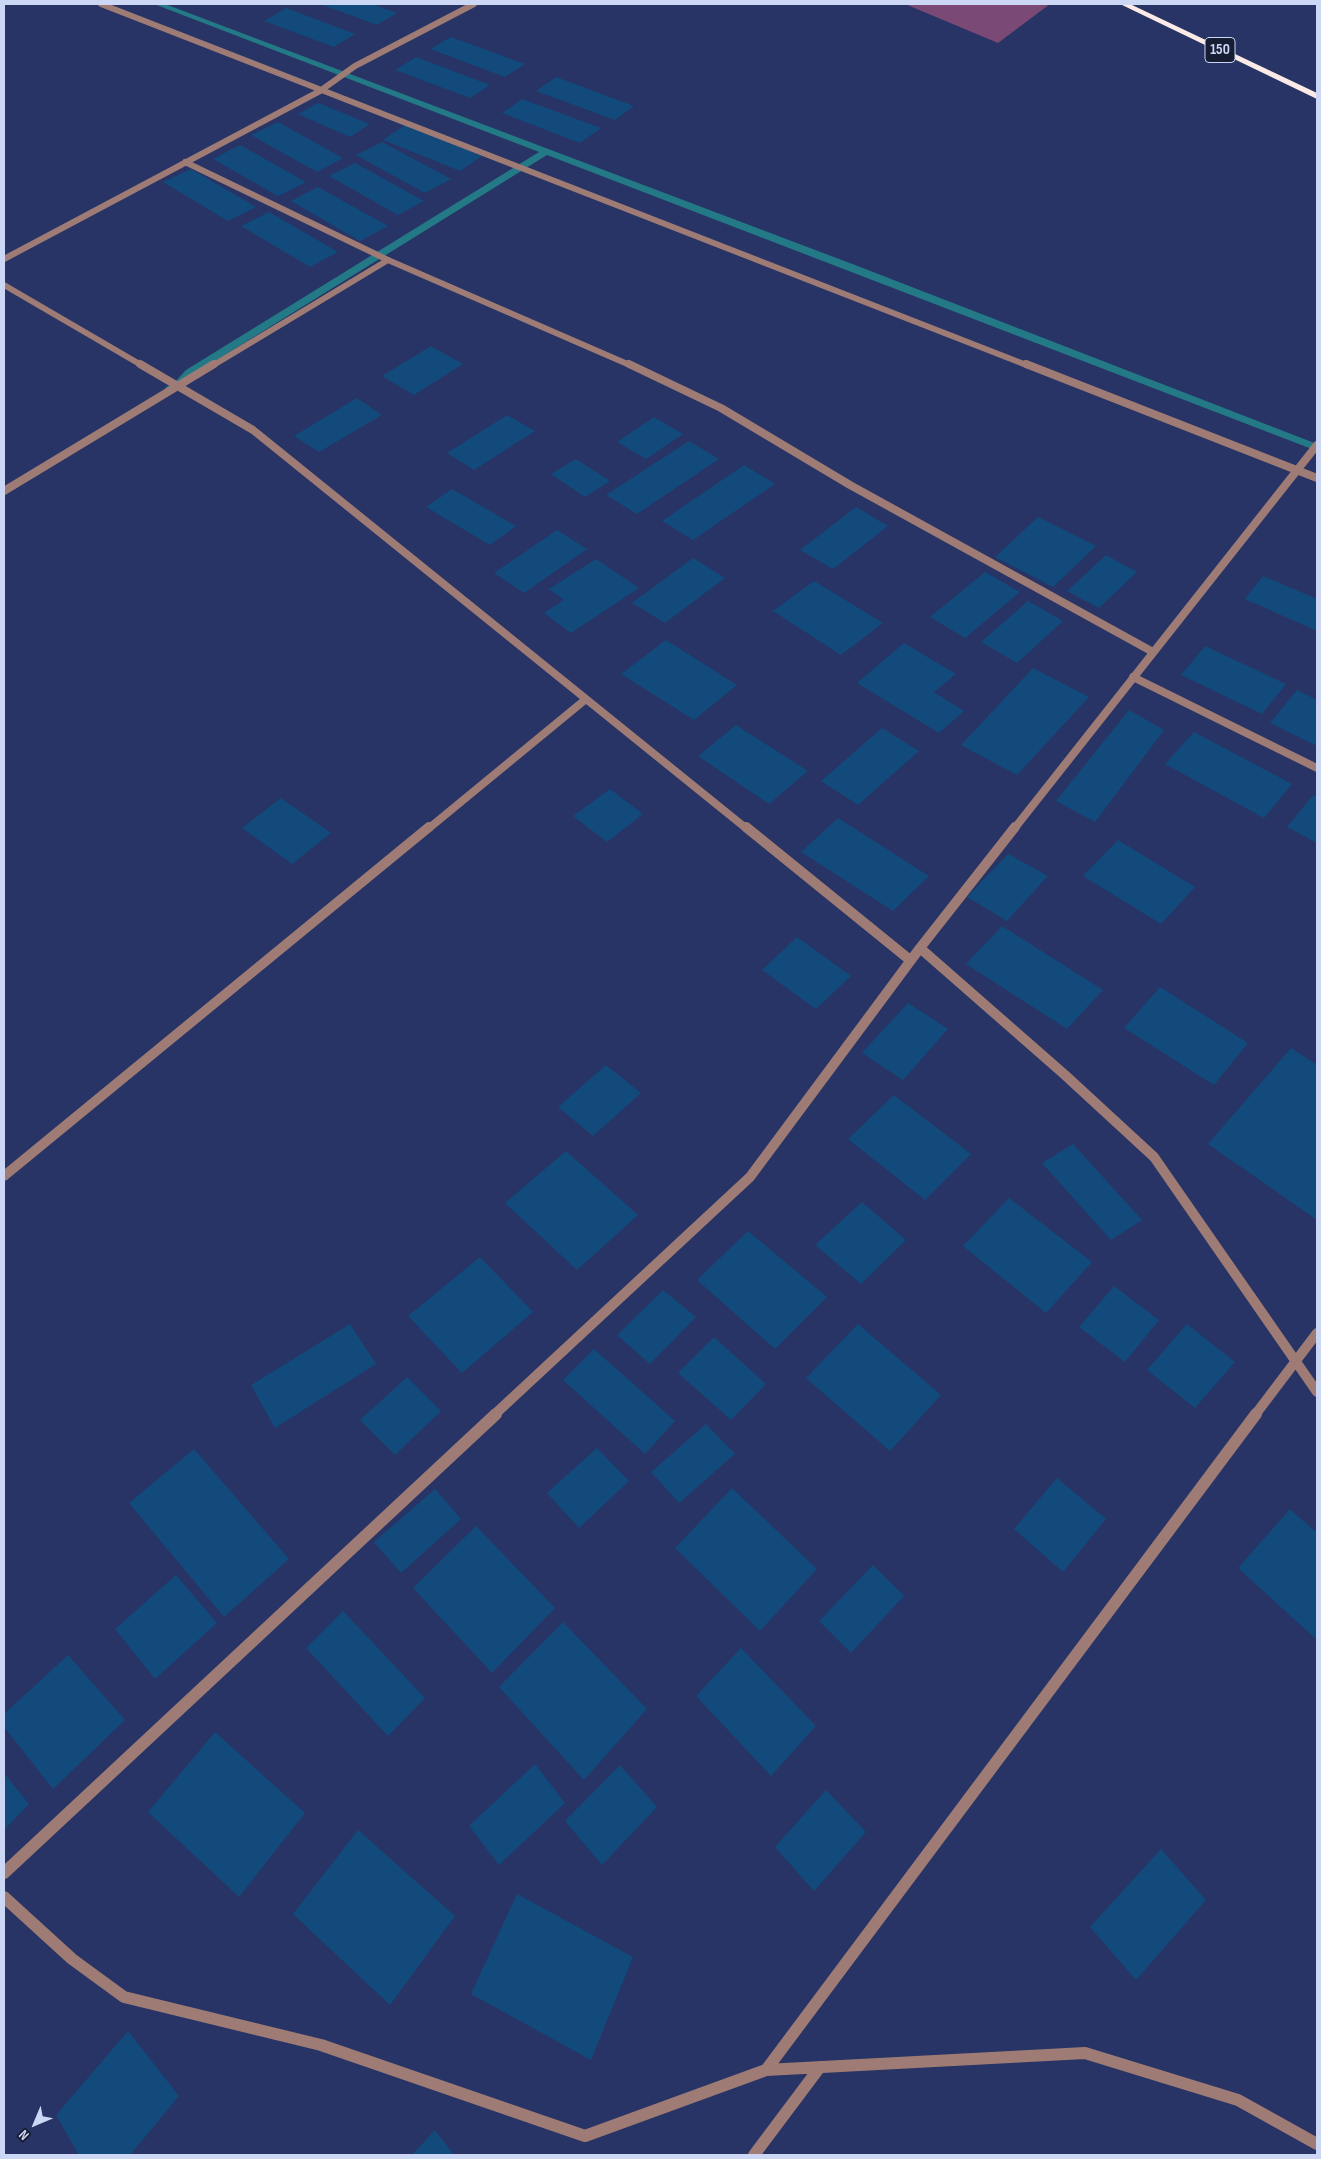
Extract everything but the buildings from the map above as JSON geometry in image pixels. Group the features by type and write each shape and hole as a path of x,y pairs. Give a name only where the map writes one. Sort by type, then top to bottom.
{"highway":[{"name":"150","path":"1124,4 1317,96"}],"street":[{"path":"101,4 320,91 1317,478"},
{"path":"4,259 320,91 354,66 474,4"},
{"path":"185,162 388,260 590,346 721,408 850,485 1153,652"},
{"path":"4,491 388,260"},
{"path":"4,285 253,430 910,960"},
{"path":"4,1873 750,1177 910,960 1317,445"},
{"path":"1134,677 1317,768"},
{"path":"4,1176 586,699"},
{"path":"920,948 1154,1156 1317,1392"},
{"path":"766,2070 1317,1333"},
{"path":"4,1897 72,1959 124,1997 320,2045 585,2136 766,2070 1084,2054 1238,2100 1317,2144"},
{"path":"754,2155 820,2067"}],"shaded area":[{"path":"905,4 1050,4 998,43"}],"waterway":[{"path":"158,4 546,151"},
{"path":"170,389 178,385 190,372 546,151"},
{"path":"546,151 851,267 1317,448"}]}
